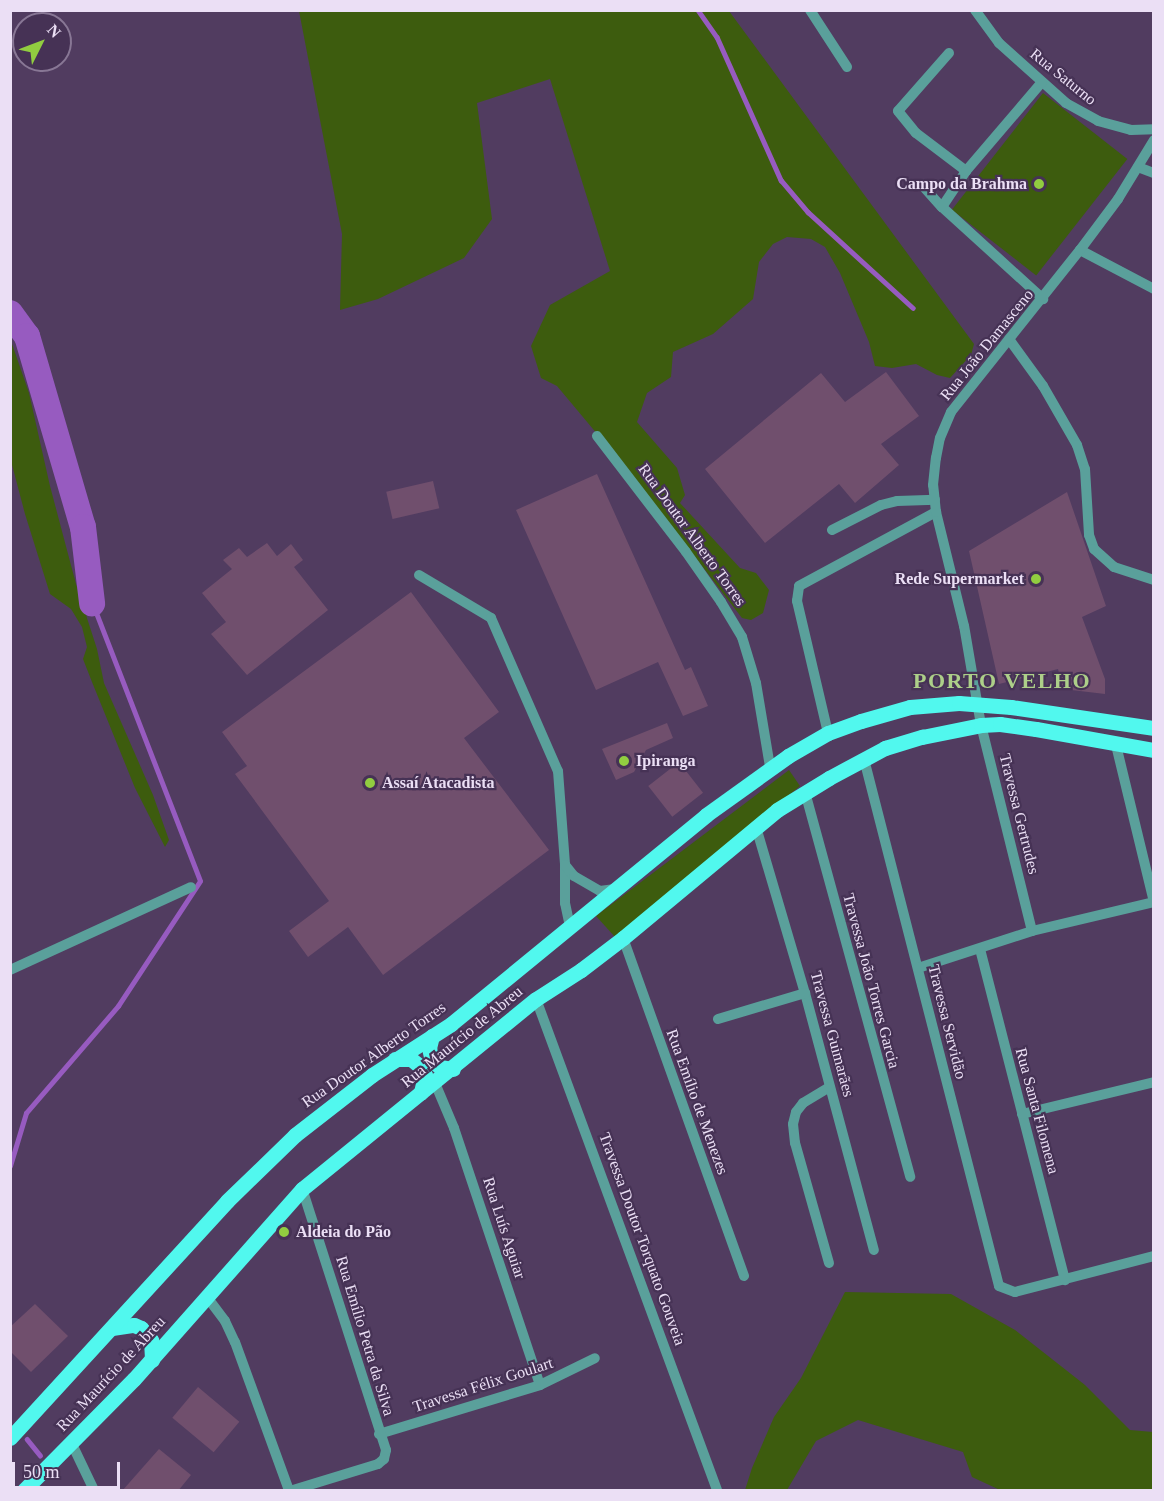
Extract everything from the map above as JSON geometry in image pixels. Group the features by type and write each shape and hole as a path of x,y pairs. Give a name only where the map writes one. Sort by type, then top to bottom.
{"main road":[{"name":"Rua Doutor Alberto Torres","path":"10,1438 227,1201 295,1135 395,1059 451,1024 706,815 770,767 828,733 910,707 959,703 1011,707 1154,728"},
{"name":"Rua Maurício de Abreu","path":"33,1488 71,1442 152,1360 302,1189 453,1069 536,999 581,970 623,938 756,827 805,792 885,748 922,736 981,725 1000,724 1154,750"},
{"path":"432,1036 429,1048 432,1061 440,1067 453,1069"},
{"path":"395,1059 411,1059 422,1068 425,1075 421,1093"},
{"path":"112,1328 134,1325 141,1328 151,1340 152,1360"}],"street":[{"path":"810,10 847,67"},
{"name":"Rua Saturno","path":"975,10 999,43 1066,103 1091,118 1131,130 1154,129"},
{"path":"949,53 898,111 916,133 966,171"},
{"path":"942,207 966,171 1042,82"},
{"name":"Rua João Damasceno","path":"976,704 964,626 936,512 936,458 945,424 951,412 1080,250 1154,140"},
{"path":"1138,167 1154,173"},
{"path":"921,184 942,207 1043,299"},
{"path":"1080,250 1154,289"},
{"path":"1009,339 1043,386 1077,444 1085,469 1089,536 1094,549 1114,567 1154,580"},
{"name":"Rua Doutor Alberto Torres","path":"597,436 686,552 721,602 742,638 756,683 770,767"},
{"path":"832,530 881,505 897,501 935,500"},
{"path":"828,733 800,612 799,586 936,512"},
{"path":"419,575 491,618 558,771 565,865 565,903 570,927"},
{"name":"Travessa Gertrudes","path":"976,704 1032,931"},
{"path":"918,968 1032,931 1154,902 1116,745"},
{"name":"Travessa Servidão","path":"864,759 999,1286 1015,1292 1065,1280"},
{"name":"Travessa João Torres Garcia","path":"805,792 910,1178"},
{"name":"Travessa Guimarães","path":"756,827 805,993 874,1250"},
{"path":"565,865 574,876 600,891 618,889"},
{"path":"10,970 191,888"},
{"name":"Rua Emílio de Menezes","path":"623,938 744,1276"},
{"name":"Rua Santa Filomena","path":"980,949 1065,1280"},
{"path":"718,1019 805,993"},
{"name":"Travessa Doutor Torquato Gouveia","path":"536,999 717,1491"},
{"path":"1022,1114 1154,1082"},
{"name":"Rua Luís Aguiar","path":"435,1083 454,1128 540,1385"},
{"path":"829,1263 795,1143 793,1124 802,1102 830,1088"},
{"name":"Rua Emílio Petra da Silva","path":"293,1491 378,1464 384,1459 386,1450 302,1189"},
{"path":"1065,1280 1154,1256"},
{"path":"207,1297 225,1321 235,1342 288,1491"},
{"name":"Travessa Félix Goulart","path":"380,1434 540,1385 595,1358"},
{"path":"71,1442 94,1491"}],"green space":[{"path":"299,11 729,11 974,344 971,355 950,378 937,375 916,364 892,368 875,366 869,342 840,273 825,247 811,239 787,237 773,244 759,262 753,299 713,334 673,352 671,377 647,393 637,422 677,468 685,495 680,503 740,568 756,573 769,590 763,613 751,620 742,618 639,484 557,386 541,378 531,346 550,305 610,271 550,79 477,103 492,219 464,258 378,299 340,310 342,234"},
{"name":"Campo da Brahma","path":"1043,93 1127,159 1036,276 952,210"},
{"path":"11,341 29,393 50,486 76,584 97,649 104,683 153,795 169,840 165,847 135,788 83,659 87,647 82,627 71,609 50,594 25,514 11,461"},
{"path":"789,770 800,786 615,937 596,916"},
{"path":"845,1292 951,1294 1015,1330 1085,1385 1130,1430 1153,1432 1153,1490 1000,1490 972,1477 963,1452 858,1420 816,1441 787,1490 745,1490 774,1417 801,1378"}],"building":[{"path":"886,372 919,416 881,444 899,465 855,503 839,484 765,543 705,469 821,373 845,402"},
{"path":"597,474 685,670 691,667 708,706 683,716 658,662 596,690 516,510"},
{"path":"433,481 439,508 393,519 386,492"},
{"name":"Rede Supermarket","path":"1067,492 1106,606 1082,617 1105,679 1105,694 1063,689 1058,669 999,684 969,551"},
{"path":"267,543 277,556 291,544 303,560 294,567 328,610 247,675 211,634 226,622 202,593 232,569 223,560 239,548 247,557"},
{"name":"Assaí Atacadista","path":"411,592 499,712 464,738 549,850 383,975 348,927 308,957 289,931 329,901 235,774 247,766 222,732"},
{"name":"Ipiranga","path":"667,723 673,738 646,750 634,772 616,780 602,749"},
{"name":"Ipiranga","path":"679,762 703,793 672,817 648,786"},
{"path":"35,1304 68,1336 31,1372 10,1351 10,1327"},
{"path":"198,1387 239,1422 214,1452 172,1418"},
{"path":"159,1449 191,1475 178,1491 122,1491"}],"waterway":[{"path":"698,10 717,37 781,180 808,212 913,308"},
{"path":"10,313 27,336 83,527 92,603"},
{"path":"10,1166 26,1113 118,1006 200,881 92,603"},
{"path":"27,1439 40,1455"}],"place":[{"name":"Campo da Brahma","path":"1039,184"},
{"name":"Rede Supermarket","path":"1036,579"},
{"name":"Ipiranga","path":"624,761"},
{"name":"Assaí Atacadista","path":"370,783"},
{"name":"Aldeia do Pão","path":"284,1232"}],"district":[{"name":"PORTO VELHO","path":"1002,681"}]}
